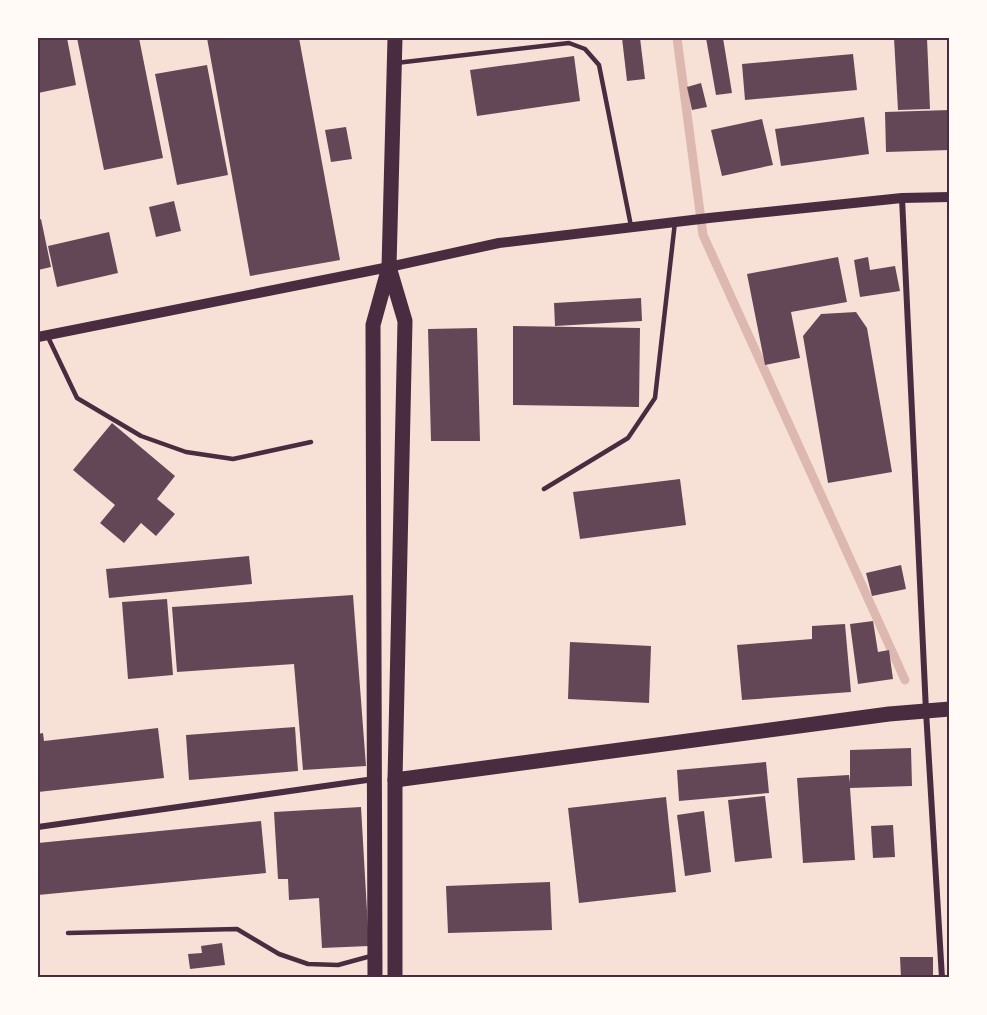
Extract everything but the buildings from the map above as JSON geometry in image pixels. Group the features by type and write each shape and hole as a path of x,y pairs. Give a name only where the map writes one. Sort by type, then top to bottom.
{"main road":[{"path":"373,970 373,325 389,267 395,38"},
{"path":"389,267 405,321 394,780 395,978"},
{"path":"394,780 866,717 950,709"}],"street":[{"path":"42,336 499,243 902,198 950,197"},
{"path":"902,198 942,978"},
{"path":"38,827 374,779"}],"lane":[{"path":"394,64 568,42 585,50 599,65 631,227"},
{"path":"544,489 628,438 655,398 675,222"},
{"path":"42,336 77,398 141,436 186,452 233,459 311,442"},
{"path":"68,933 237,929 279,954 309,964 373,970"}],"waterway":[{"path":"677,38 703,235 905,680"}]}
